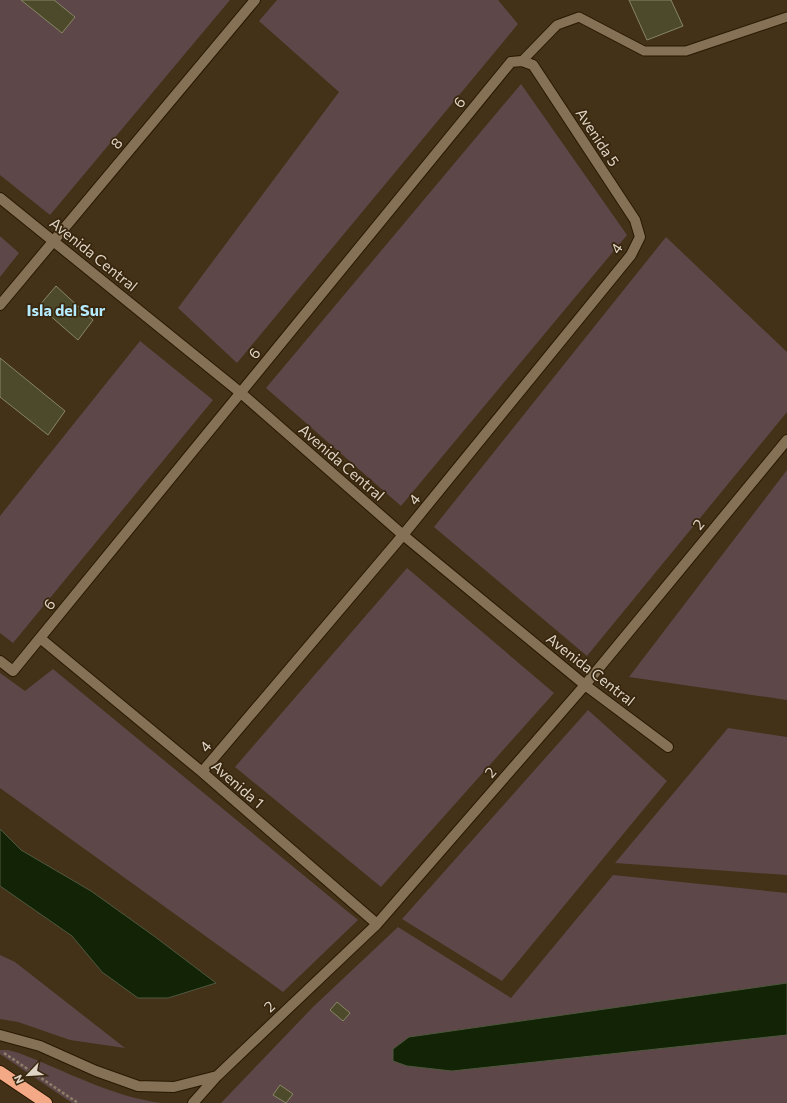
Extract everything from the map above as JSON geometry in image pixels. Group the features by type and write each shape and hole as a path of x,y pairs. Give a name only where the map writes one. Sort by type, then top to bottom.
{"highway":[{"path":"0,1072 46,1103"}],"street":[{"name":"8","path":"0,305 255,0"},
{"name":"Avenida 5","path":"522,61 533,65 635,220 640,238"},
{"name":"6","path":"0,661 13,671 511,62 522,61"},
{"name":"Avenida Central","path":"0,198 54,240 241,393 403,535 585,685 668,747"},
{"name":"4","path":"202,772 403,535 631,255 640,238"},
{"name":"2","path":"193,1103 217,1076 378,924 585,685 787,440"},
{"name":"Avenida 1","path":"40,638 202,772 378,924"},
{"path":"0,1035 40,1046 96,1071 138,1086 174,1087 217,1076"}],"lane":[{"path":"522,61 557,25 579,17 644,51 686,51 787,17"}],"path":[{"path":"0,1050 78,1103"}],"shaded area":[{"path":"0,0 230,0 50,215 0,175"},
{"path":"277,0 498,0 518,24 237,363 178,308 339,92 259,21"},
{"path":"521,84 627,235 401,506 266,388"},
{"path":"0,236 19,253 0,277"},
{"path":"666,237 787,352 787,412 587,656 434,527"},
{"path":"140,341 213,400 13,643 0,633 0,516"},
{"path":"787,470 787,700 629,677"},
{"path":"407,568 554,693 381,887 235,767"},
{"path":"53,669 358,920 283,992 0,788 0,673 25,691"},
{"path":"588,710 667,781 502,981 402,919"},
{"path":"728,728 787,737 787,875 615,863"},
{"path":"0,829 21,850 91,891 216,983 168,998 138,998 102,972 72,936 0,886"},
{"path":"613,875 787,893 787,983 409,1037 393,1049 393,1061 407,1066 452,1071 787,1035 787,1103 221,1103 313,1007 398,927 511,998"},
{"path":"0,955 15,962 125,1048 70,1040 18,1022 0,1019"},
{"path":"787,983 787,1035 452,1071 407,1066 393,1061 393,1049 409,1037"},
{"path":"0,1050 8,1050 19,1053 125,1095 162,1103 72,1103 0,1054"}],"building":[{"path":"21,0 54,0 75,17 62,33"},
{"path":"629,0 671,0 683,26 647,40"},
{"path":"56,286 93,320 78,340 39,306"},
{"path":"0,358 65,411 48,435 0,397"},
{"path":"337,1002 350,1013 343,1021 330,1010"},
{"path":"280,1085 293,1094 286,1103 273,1095"}],"district":[{"name":"Isla del Sur","path":"66,309"}]}
